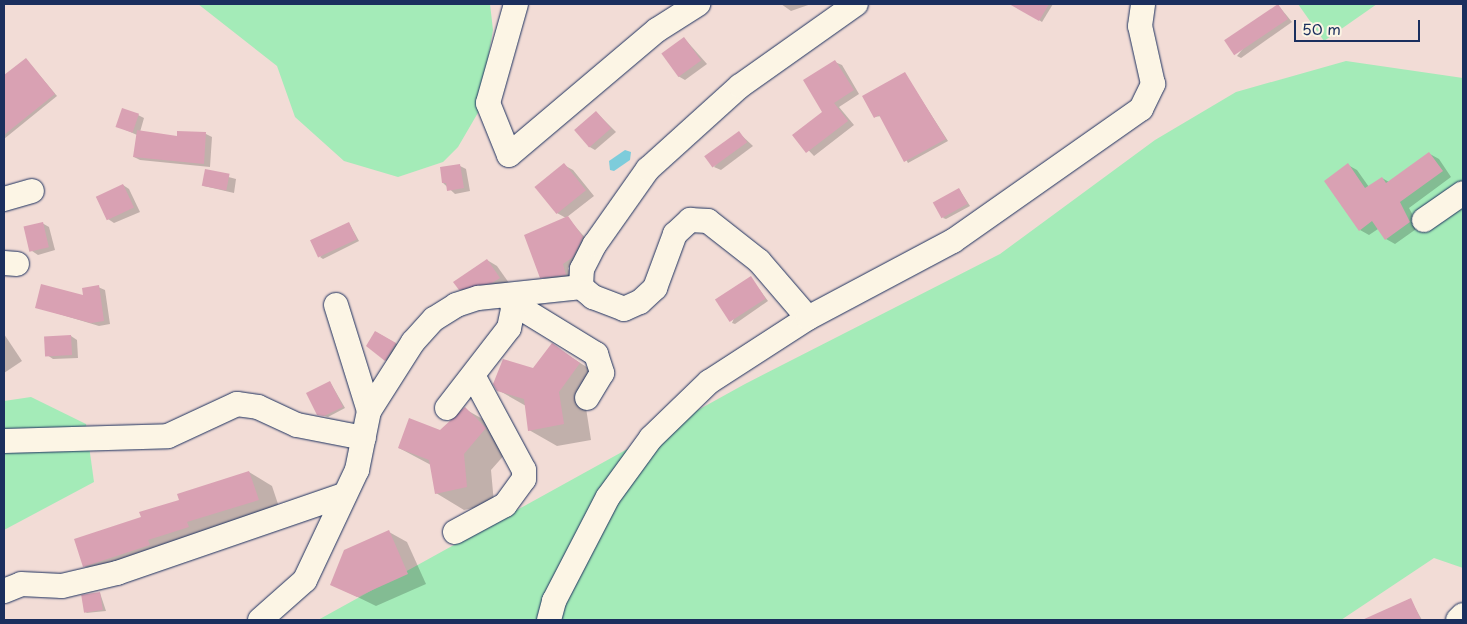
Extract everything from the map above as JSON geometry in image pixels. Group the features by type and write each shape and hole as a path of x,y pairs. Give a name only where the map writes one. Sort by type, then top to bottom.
{"street":[{"path":"516,4 488,103 508,155 657,30 698,4"},
{"path":"581,287 582,269 595,244 648,169 740,86 856,4"},
{"path":"549,620 554,601 608,497 651,438 709,382 808,318 953,241 1141,109 1153,84 1140,26 1143,4"},
{"path":"4,199 32,191"},
{"path":"1424,220 1463,193"},
{"path":"260,620 305,580 357,470 369,411 413,342 434,318 456,305 478,298 511,299 531,291 581,287 593,298 624,309 640,302 655,288 674,234 690,220 708,221 758,261 808,318"},
{"path":"447,408 474,377 509,328 513,308 511,299"},
{"path":"511,299 596,354 602,373 587,398"},
{"path":"336,305 369,411"},
{"path":"455,532 505,505 524,479 524,470 474,377"},
{"path":"4,441 168,436 237,404 258,407 297,425 364,438"},
{"path":"4,590 21,584 62,586 117,573 344,495"},
{"path":"1458,620 1463,615"}],"green space":[{"path":"198,4 490,4 493,30 479,111 458,147 443,162 398,177 344,161 295,117 277,66"},
{"path":"1298,4 1377,4 1324,41"},
{"path":"1346,61 1463,78 1463,568 1434,558 1341,620 318,620 745,384 1000,254 1155,140 1236,92"},
{"path":"31,397 86,424 94,482 4,530 4,401"}],"water":[{"path":"625,150 631,152 630,160 614,171 610,170 609,161"}],"building":[{"path":"1009,4 1049,4 1039,21"},
{"path":"1278,4 1288,19 1234,55 1224,40"},
{"path":"684,37 701,60 678,77 661,53"},
{"path":"26,58 55,94 4,135 4,75"},
{"path":"835,60 854,90 834,103 848,121 806,153 792,135 822,112 803,80"},
{"path":"905,72 946,139 904,162 879,115 874,118 862,96"},
{"path":"122,108 139,114 133,133 115,127"},
{"path":"596,111 611,128 589,147 574,130"},
{"path":"137,130 177,136 177,131 206,132 204,164 133,157"},
{"path":"739,131 747,142 712,168 704,156"},
{"path":"1429,152 1443,171 1400,202 1410,222 1385,240 1372,221 1359,231 1324,181 1348,163 1365,188 1382,177 1386,183"},
{"path":"564,163 586,190 556,214 534,187"},
{"path":"460,164 464,188 447,191 446,183 442,183 440,167"},
{"path":"205,169 230,174 226,190 202,186"},
{"path":"123,184 134,208 107,220 96,197"},
{"path":"959,188 968,204 941,218 933,203"},
{"path":"568,216 583,237 573,257 563,264 566,275 540,278 524,235"},
{"path":"43,222 49,247 29,252 24,226"},
{"path":"349,222 357,239 318,257 310,240"},
{"path":"487,259 500,278 492,283 459,290 453,282"},
{"path":"751,276 766,299 730,322 715,299"},
{"path":"41,284 83,295 82,288 99,285 104,321 91,323 35,308"},
{"path":"375,331 396,343 385,361 366,346"},
{"path":"71,335 72,355 45,356 44,336"},
{"path":"552,343 580,363 559,392 564,424 528,431 524,399 497,391 493,384 503,359 533,368"},
{"path":"330,381 343,407 324,416 317,415 306,393"},
{"path":"465,407 486,428 464,454 467,487 435,494 429,460 398,448 409,418 440,430"},
{"path":"249,471 259,500 187,522 189,527 148,540 150,545 83,567 74,539 141,517 139,512 179,500 177,494"},
{"path":"389,530 408,574 357,597 330,585 344,550"},
{"path":"100,592 103,610 84,613 81,595"},
{"path":"1411,598 1421,620 1362,620"}]}
